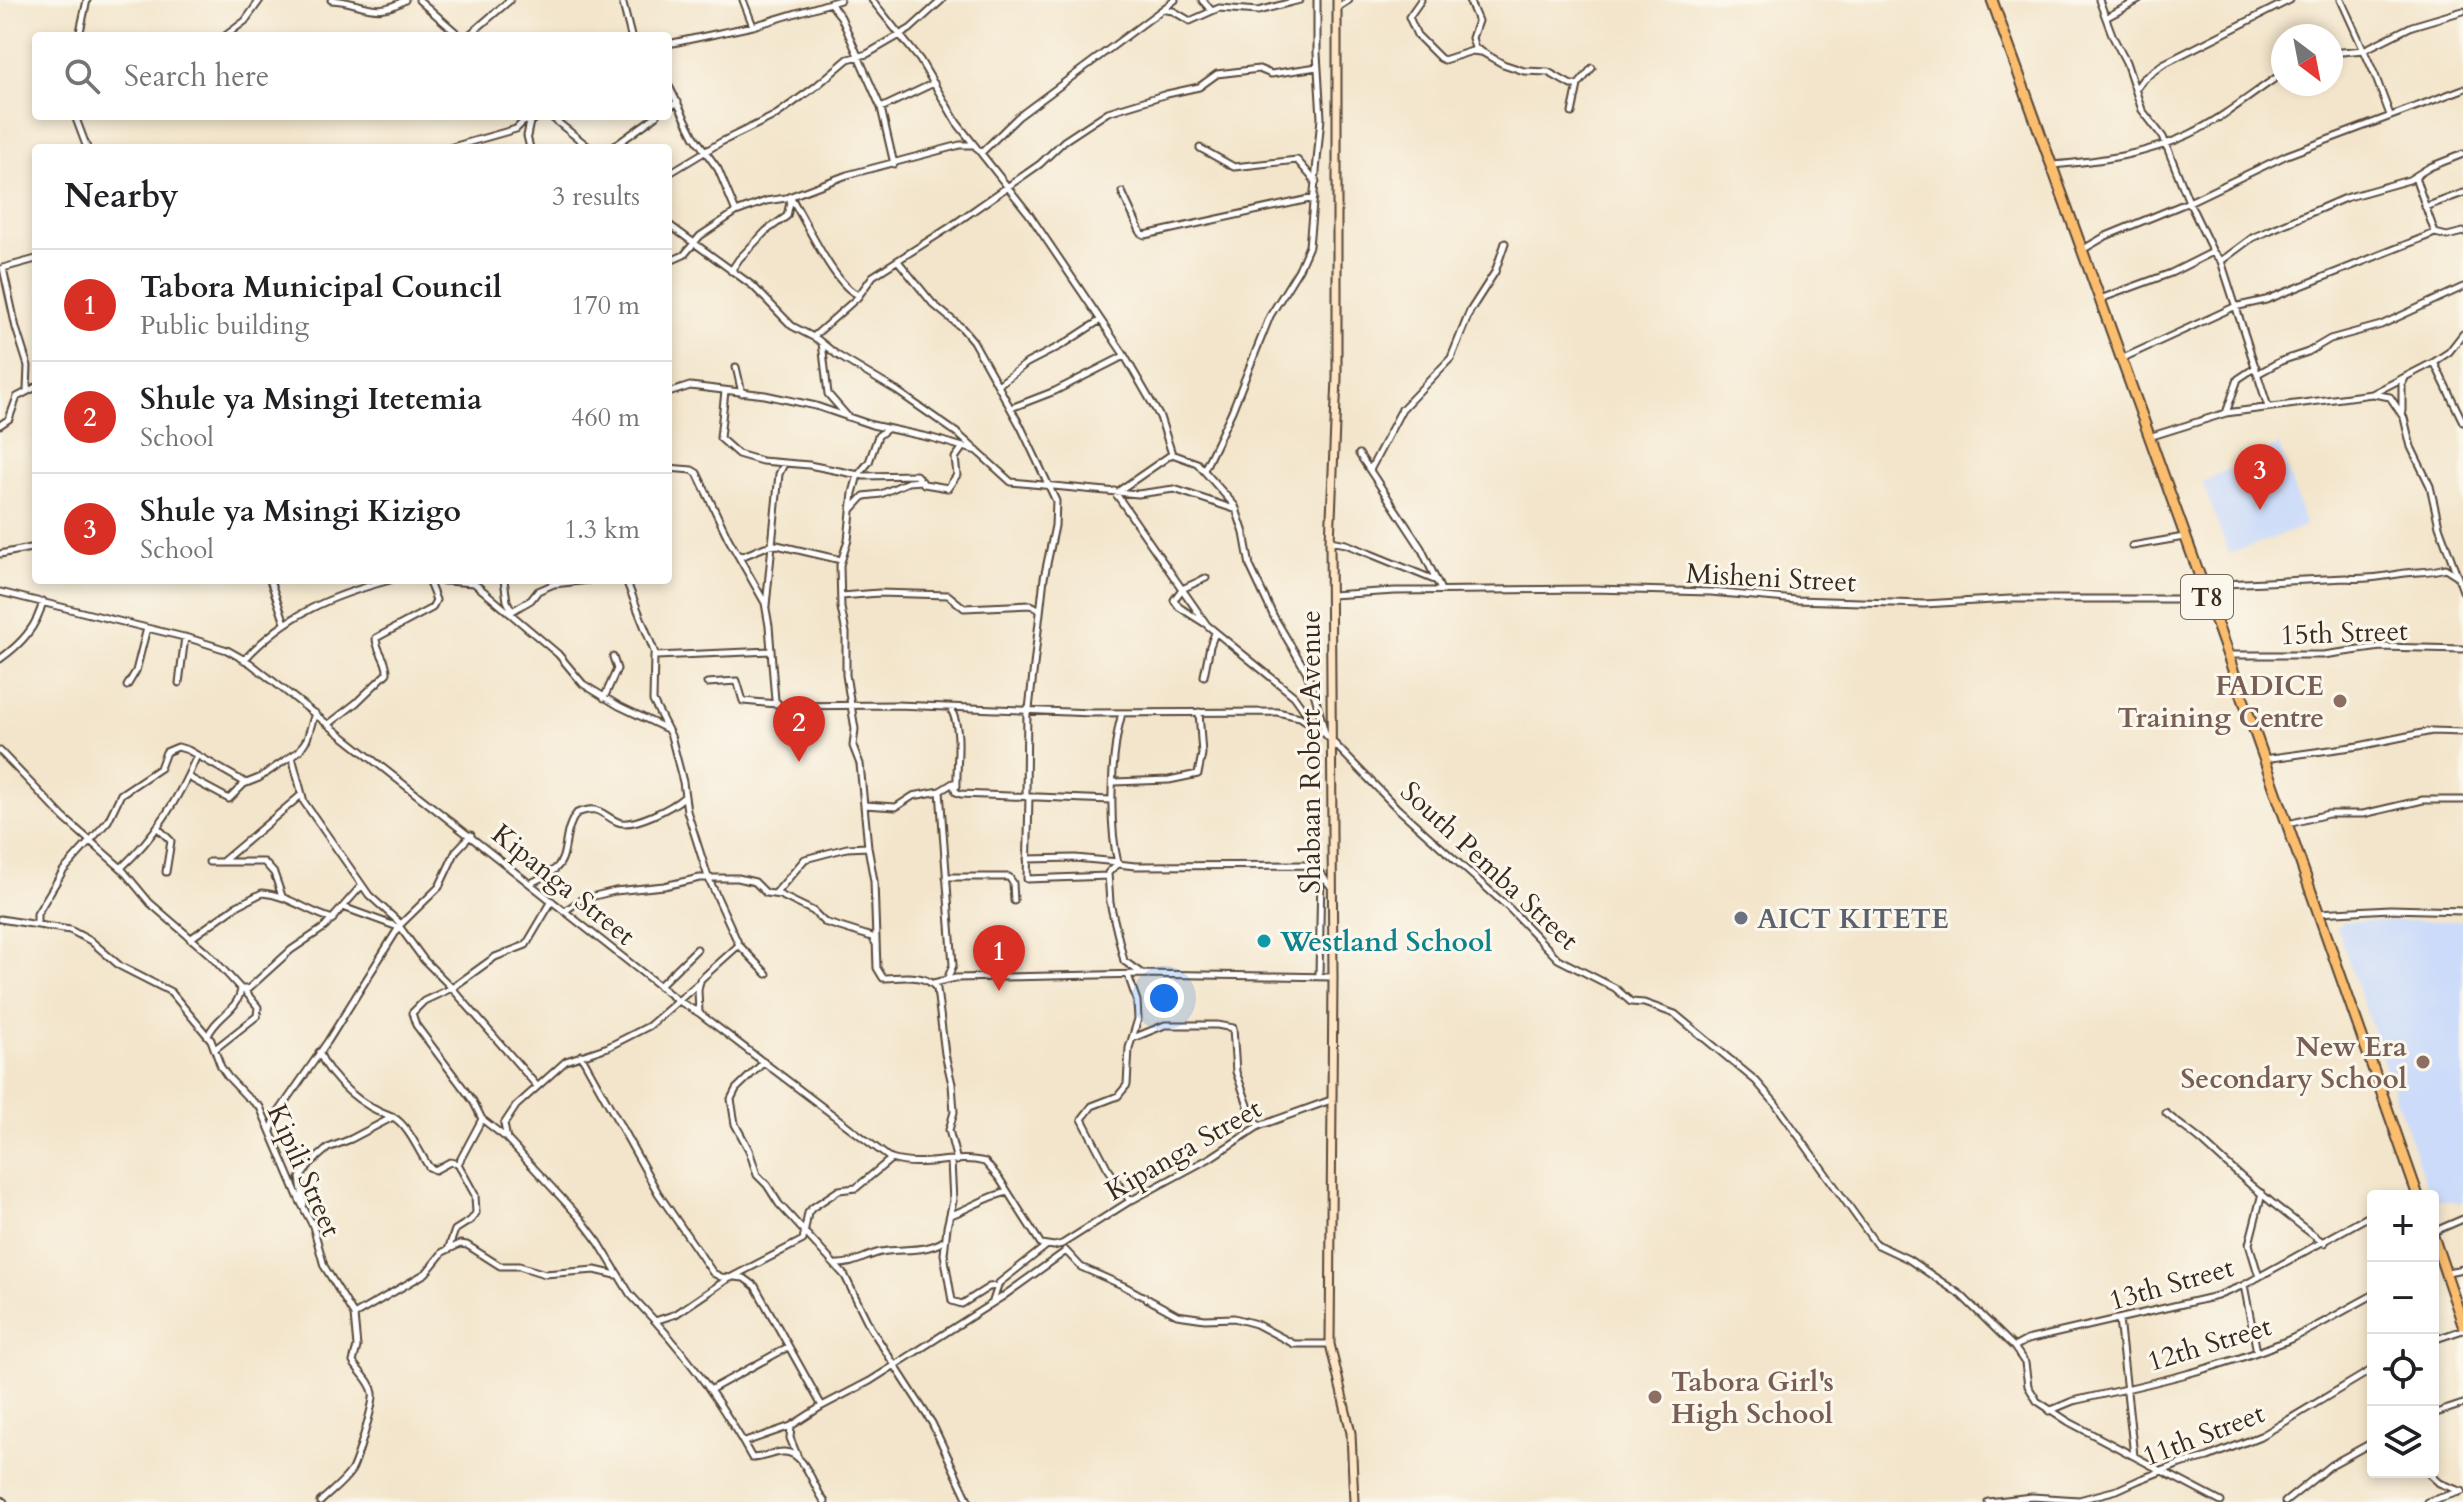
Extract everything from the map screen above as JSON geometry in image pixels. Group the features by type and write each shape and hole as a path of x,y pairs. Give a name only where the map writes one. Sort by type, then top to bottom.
{"highway":[{"name":"T8","path":"1992,0 2288,824 2413,1190"},
{"path":"2439,1252 2463,1324"}],"street":[{"path":"80,32 87,0"},
{"path":"230,32 245,21 260,0"},
{"path":"331,0 343,0 377,11 405,0"},
{"path":"419,0 455,32"},
{"path":"473,32 510,0"},
{"path":"622,0 630,32"},
{"path":"743,0 753,26"},
{"path":"672,43 753,26 840,0"},
{"path":"872,0 920,60 957,123 1029,214 1124,356 1160,417 1172,454"},
{"path":"672,172 776,115 848,59 867,54 914,26 942,0"},
{"path":"981,153 1018,117 1175,0"},
{"path":"1202,0 1211,10"},
{"path":"1164,10 1173,11 1190,21 1211,10 1226,7 1258,11 1300,0"},
{"path":"1204,470 1232,411 1270,316 1307,256 1321,118 1317,0"},
{"path":"1337,4 1349,0"},
{"path":"1421,0 1409,17 1417,35 1440,58 1444,60 1472,51 1480,52 1503,64 1524,71 1548,72 1571,85 1578,85"},
{"path":"1469,0 1478,21 1473,43 1480,52"},
{"path":"2099,0 2148,120 2165,142 2189,202 2213,252 2221,261 2268,407"},
{"path":"2107,17 2139,0"},
{"path":"2135,90 2143,79 2163,64 2290,0"},
{"path":"2341,0 2390,115"},
{"path":"830,3 841,17 881,108 894,164"},
{"name":"Shabaan Robert Avenue","path":"1337,4 1337,378 1330,541 1333,977 1330,1344 1351,1433 1354,1502"},
{"path":"2343,52 2364,50 2412,26 2463,11"},
{"path":"813,337 859,295 873,276 1040,164 1064,141 1108,112 1199,87 1217,74 1259,69 1271,74 1317,67"},
{"path":"1572,113 1578,85 1592,68"},
{"path":"2052,165 2100,161 2138,153 2195,131 2271,81"},
{"path":"881,108 934,83"},
{"path":"2082,250 2125,227 2189,202 2287,155 2463,89"},
{"path":"672,91 694,136 718,169 736,212"},
{"path":"672,106 678,102"},
{"path":"76,120 86,144"},
{"path":"463,144 516,129 530,120"},
{"path":"529,144 527,136 535,120"},
{"path":"555,120 585,144"},
{"path":"618,144 650,120"},
{"path":"672,260 684,255 693,243 736,212 847,175 944,149 974,145"},
{"path":"1200,148 1234,167 1297,160 1316,183"},
{"path":"2221,261 2252,238 2345,198 2415,177 2430,167 2463,154"},
{"path":"2415,177 2435,233"},
{"path":"1122,192 1141,233 1145,235 1314,198"},
{"path":"2425,207 2463,193"},
{"path":"731,271 766,231 787,216 791,196"},
{"path":"791,196 843,284 859,295"},
{"path":"672,227 753,286 792,326 897,391 981,453 1011,482 1144,494 1174,489 1237,510"},
{"path":"2120,360 2234,307 2266,300 2435,233 2447,236 2463,232"},
{"path":"1370,470 1402,409 1451,358 1470,311 1495,272 1505,243"},
{"path":"2099,300 2171,273 2213,252"},
{"path":"27,390 28,366 2,268 32,260"},
{"path":"898,261 936,308 961,327 973,341 1011,408 1057,508 1028,709 1026,875 1029,880 1108,876"},
{"path":"2226,413 2238,379 2308,352 2330,339 2381,325 2463,287"},
{"path":"998,385 1027,363 1099,321"},
{"path":"2372,394 2434,362 2449,352 2463,334"},
{"path":"822,343 828,394 849,417"},
{"path":"1011,408 1065,387 1124,356"},
{"path":"2434,362 2463,422"},
{"path":"736,367 742,393"},
{"path":"2406,376 2402,387 2401,412 2411,447 2430,486 2433,508 2463,591"},
{"path":"672,392 690,386 796,401 981,453"},
{"path":"0,425 9,419 13,402 32,388"},
{"path":"725,391 720,434 722,441 738,454 858,475 916,475 922,481"},
{"path":"2148,437 2226,413 2372,394 2390,397 2401,412"},
{"path":"655,1321 676,1314 732,1277 803,1240 808,1213 812,1208 839,1190 856,1188 891,1159 928,1164 954,1162 969,1160 985,1162 1036,1238 1046,1246 997,1286 989,1287 966,1302 955,1304 949,1293 944,1254 953,1201 954,1162 949,1130 954,1112 938,994 933,983 926,979 882,977 877,968 874,881 860,764 853,746 855,729 850,707 841,560 847,543 858,475 869,462 878,436 887,429"},
{"path":"852,509 864,496 881,494 908,482 922,481 950,487 957,475 955,458 963,447"},
{"path":"1116,490 1172,454 1189,459 1204,470 1237,510 1250,566 1274,617 1306,671 1325,734"},
{"path":"1359,454 1421,548 1441,590"},
{"path":"778,705 766,607 779,474 784,464"},
{"path":"672,468 697,473 736,554 766,607"},
{"path":"1116,490 1207,625 1294,696 1318,730"},
{"path":"2132,546 2185,536"},
{"path":"1330,541 1346,544 1437,581"},
{"path":"736,554 743,556 773,545 784,545 841,560"},
{"path":"0,554 32,548"},
{"path":"2202,585 2346,578 2360,580 2429,573 2445,568 2456,575"},
{"path":"1206,578 1182,589 1175,597 1175,603 1207,625"},
{"path":"271,584 285,623"},
{"path":"244,660 262,640 323,601 377,584"},
{"path":"329,724 387,673 376,638 432,608 436,600 431,584"},
{"path":"475,584 558,654 583,684 604,698 669,730"},
{"path":"505,584 510,612"},
{"path":"510,612 531,600 538,591 554,584"},
{"path":"627,584 654,655 653,701 669,730 684,797 708,877 739,945 767,974"},
{"name":"Misheni Street","path":"1331,595 1441,590 1682,591 1796,600 1924,604 2010,599 2208,599"},
{"name":"Kipanga Street","path":"0,592 185,637 227,650 244,660 471,835 677,1000 699,1013 891,1159"},
{"path":"841,596 879,593 948,595 962,607 1031,605 1041,611"},
{"path":"0,659 26,637 41,611 43,601"},
{"path":"127,686 136,671 147,628"},
{"path":"1204,676 1215,633"},
{"path":"179,683 185,637"},
{"name":"15th Street","path":"2226,655 2323,655 2364,648 2463,649"},
{"path":"654,655 673,658 771,651"},
{"path":"604,698 617,669 613,657"},
{"name":"South Pemba Street","path":"707,683 738,682 743,701 778,705 1292,714 1306,720 1325,734 1396,807 1509,908 1558,959 1610,986 1629,1001 1675,1014 1761,1087 1876,1244 1914,1263 1961,1295 2014,1347"},
{"path":"951,709 958,729 958,793"},
{"path":"1118,863 1111,800 1122,712"},
{"path":"1114,782 1169,780 1198,774 1202,754 1199,712"},
{"path":"188,777 229,799 246,783 292,757 304,746 315,713"},
{"path":"2264,759 2359,746 2432,731 2463,732"},
{"path":"37,924 37,914 60,875 108,821 121,794 160,768 166,752 178,747 246,783"},
{"path":"0,751 64,818 121,868 150,903 209,954 258,1007 257,1016 215,1049"},
{"path":"121,868 157,827 188,777 197,755"},
{"path":"292,757 301,796 362,885 424,960 537,1086"},
{"path":"864,805 896,807 913,796 940,791 953,783 958,793"},
{"path":"940,791 953,965 946,980"},
{"path":"958,793 1111,800"},
{"path":"223,861 301,796"},
{"path":"531,883 555,869 562,861 565,834 577,813 598,811 626,823 659,812 684,797"},
{"path":"2288,824 2319,816 2363,814 2423,800 2463,800"},
{"path":"157,827 171,840 166,872"},
{"path":"271,1132 276,1116 399,926 439,887 456,851 471,835"},
{"path":"775,894 805,859 847,848 868,847"},
{"path":"1027,859 1075,858 1135,866 1305,865 1316,868 1332,889"},
{"path":"209,862 264,862 274,873 283,897"},
{"path":"1118,863 1109,871 1110,903 1123,959 1142,974"},
{"path":"1319,976 1321,874"},
{"path":"565,911 591,895 708,877 754,882 766,893 813,911 824,922 872,937 877,945"},
{"path":"946,877 1009,877 1013,883 1014,901"},
{"path":"242,989 248,989 291,950 333,919 362,885"},
{"path":"189,939 256,894 283,897 304,905 312,913 333,919"},
{"path":"552,901 526,945 495,957 452,988 424,1001 412,1015 416,1025 473,1101 482,1119 507,1139 581,1219 630,1294 696,1369 745,1442 752,1458 785,1452 798,1457"},
{"path":"343,907 399,926"},
{"path":"2318,913 2390,909 2463,911"},
{"name":"Kipili Street","path":"0,919 76,932 120,966 171,992 208,1037 228,1077 260,1107 316,1234 324,1266 354,1315"},
{"path":"507,1139 504,1130 506,1120 537,1086 566,1061 608,1047 649,1026 739,945"},
{"path":"659,986 697,949"},
{"path":"933,983 956,978 1142,974 1333,977"},
{"path":"1128,975 1138,1022 1131,1039 1124,1089 1118,1096 1092,1106 1082,1119 1107,1167 1130,1201"},
{"path":"699,1013 700,982"},
{"path":"208,1037 211,1028 239,1001 242,989"},
{"path":"1131,1039 1165,1025 1233,1028 1236,1072 1252,1116 1259,1126"},
{"path":"319,1052 328,1070 352,1093 376,1112 401,1123 429,1167 435,1170 450,1162 458,1164 475,1195 476,1213 455,1230 448,1248"},
{"path":"581,1055 676,1222 713,1273 721,1277 744,1278 755,1286 822,1406"},
{"path":"764,1062 733,1094 731,1108 757,1175 779,1204 845,1276 870,1327 932,1423 969,1502"},
{"name":"Kipanga Street","path":"1046,1246 1062,1244 1259,1126 1331,1100"},
{"path":"2166,1113 2204,1143 2223,1164 2324,1243"},
{"path":"305,1210 299,1180 310,1164 334,1144 351,1139 393,1117"},
{"path":"458,1164 482,1119"},
{"path":"951,1215 972,1208 991,1196 1008,1192"},
{"path":"2259,1277 2249,1244 2262,1193"},
{"name":"13th Street","path":"2014,1347 2027,1340 2193,1303 2244,1285 2367,1218"},
{"path":"2439,1231 2463,1219"},
{"path":"836,1264 849,1264 880,1252 932,1247 945,1240"},
{"path":"320,1502 345,1479 355,1464 374,1401 372,1388 353,1362 357,1347 354,1315 426,1273 433,1261 448,1248 460,1244 467,1245 494,1264 519,1266 545,1274 610,1271 620,1277"},
{"path":"1062,1244 1081,1267 1177,1315 1205,1319 1234,1318 1256,1324 1294,1344 1330,1344"},
{"path":"932,1247 944,1254"},
{"path":"745,1442 791,1426 896,1364 1066,1251"},
{"path":"2439,1270 2463,1269"},
{"path":"2244,1285 2257,1352"},
{"path":"993,1302 997,1286"},
{"name":"12th Street","path":"2049,1411 2066,1403 2226,1363 2298,1335 2367,1298"},
{"path":"2119,1319 2134,1456"},
{"path":"2439,1338 2463,1330"},
{"path":"710,1390 788,1347"},
{"path":"2014,1347 2025,1363 2030,1392 2049,1411 2221,1502"},
{"name":"11th Street","path":"1988,1502 2032,1497 2079,1500 2117,1490 2263,1435 2367,1373"},
{"path":"2439,1412 2463,1404"},
{"path":"791,1426 790,1438 798,1457 825,1502"},
{"path":"2285,1502 2331,1465 2367,1445"},
{"path":"2434,1478 2462,1491"},
{"path":"2427,1502 2462,1491"}],"shaded area":[{"path":"2279,445 2306,526 2229,554 2202,482"},
{"name":"New Era Secondary School","path":"2344,921 2463,921 2463,1203 2439,1201 2439,1190 2428,1190 2337,928"}],"place":[{"name":"Shule ya Msingi Kizigo","path":"2260,510"},
{"name":"FADICE Training Centre","path":"2340,701"},
{"name":"Shule ya Msingi Itetemia","path":"799,762"},
{"name":"AICT KITETE","path":"1741,918"},
{"name":"Westland School","path":"1264,941"},
{"name":"Tabora Municipal Council","path":"999,991"},
{"name":"New Era Secondary School","path":"2423,1062"},
{"name":"Tabora Girl's High School","path":"1655,1397"}]}
